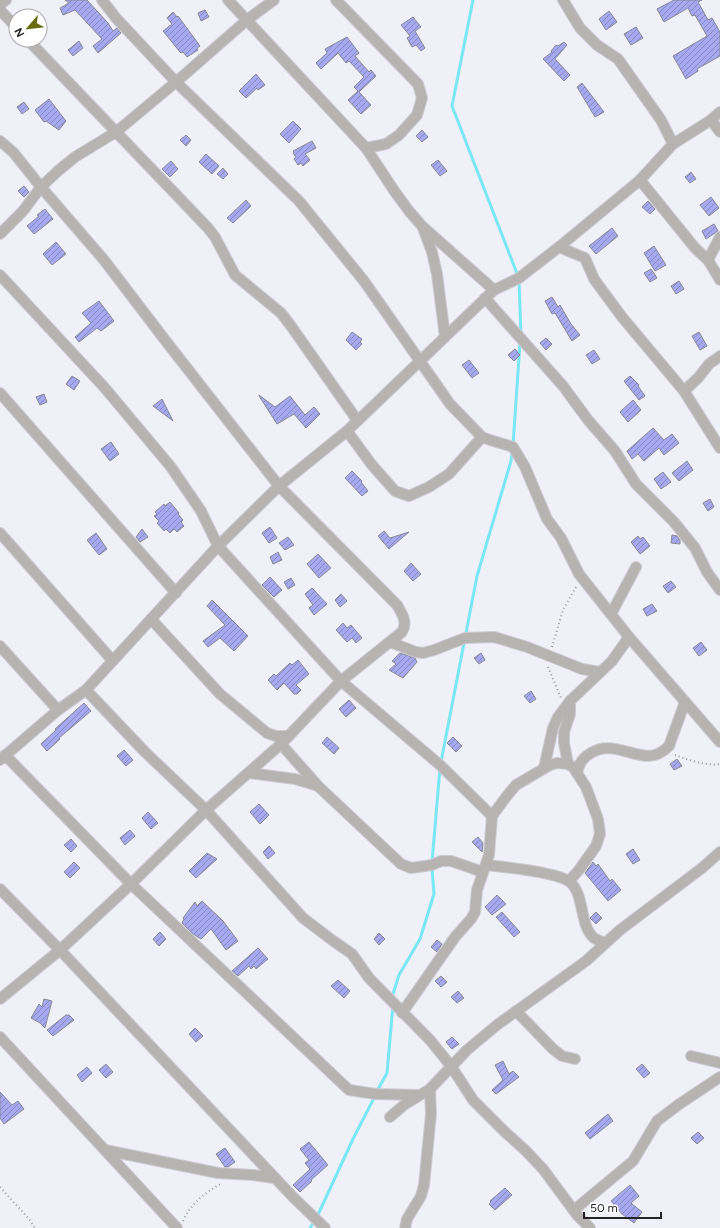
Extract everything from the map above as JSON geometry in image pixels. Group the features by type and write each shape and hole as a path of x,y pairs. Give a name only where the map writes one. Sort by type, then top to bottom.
{"street":[{"path":"0,5 6,0"},
{"path":"102,0 116,18 176,82 299,201 364,281 450,404 482,437 513,446 525,467 547,519 561,538 582,577 629,637 720,742"},
{"path":"228,0 366,148 395,192 422,226 494,290"},
{"path":"0,234 23,211 41,187 75,157 116,132 247,20 274,0"},
{"path":"336,0 418,84 422,98 417,115 399,134 386,144 366,148"},
{"path":"563,0 580,28 597,45 618,59 661,120 673,144"},
{"path":"0,10 8,18"},
{"path":"36,48 215,237 235,275 281,313 357,420"},
{"path":"418,1095 376,1094 349,1090 131,884 3,757 58,710 86,690 218,546 280,486 347,431 485,298 494,290 519,278 559,247 640,180 673,144 712,120 720,112"},
{"path":"712,120 720,132"},
{"path":"0,141 13,152 104,260 280,486 397,605 404,619 404,628 402,632 341,681 282,744 206,810 131,884 60,950 0,999"},
{"path":"640,180 695,248 708,260 720,280"},
{"path":"422,226 432,252 437,274 445,337"},
{"path":"708,260 720,237"},
{"path":"559,247 585,258 594,279 622,317 684,391 720,448"},
{"path":"0,275 104,387 171,467 201,511 218,546 341,681 440,765 492,816"},
{"path":"485,298 563,386 588,420 615,451 636,484 674,522 695,548 707,572 720,590"},
{"path":"684,391 698,378 709,364 720,356"},
{"path":"0,393 176,593"},
{"path":"347,431 372,465 395,490 409,496 429,487 449,474 482,437"},
{"path":"0,533 112,660"},
{"path":"611,614 636,567"},
{"path":"151,619 220,694 268,734 276,736 289,736"},
{"path":"390,642 416,652 423,653 465,638 494,637 527,648 582,670 600,672"},
{"path":"544,768 553,728 568,704 612,661 629,637"},
{"path":"0,646 58,710"},
{"path":"86,690 146,752 206,810 303,918 352,954 369,978 430,1040 451,1066 473,1100 543,1169 574,1210 590,1228"},
{"path":"577,772 580,761 596,749 618,749 649,756 664,751 669,746 685,702"},
{"path":"568,704 570,714 564,732 564,743 568,764"},
{"path":"282,744 318,786 401,864 411,868 432,865 441,861 452,861 484,869 531,871 563,877 574,886 588,928 594,937 605,943"},
{"path":"402,1013 455,937 471,919 475,912 477,890 489,855 492,816 516,785 544,768 557,763 568,764 577,772 586,787 598,819 600,834 596,846 569,882"},
{"path":"249,773 295,779 318,786"},
{"path":"390,1117 418,1095 430,1089 467,1050 497,1025 586,961 620,930 702,868 720,852"},
{"path":"0,889 60,950 274,1178 325,1228"},
{"path":"516,1011 553,1049 562,1056 575,1059"},
{"path":"0,1037 105,1150 180,1224"},
{"path":"691,1056 720,1063"},
{"path":"574,1210 633,1161 657,1121 678,1104 720,1078"},
{"path":"405,1228 407,1219 421,1196 424,1185 431,1114 430,1089"},
{"path":"105,1150 218,1173 274,1178"}],"path":[{"path":"568,704 547,664 563,610 582,577"},
{"path":"664,751 690,760 720,764"},
{"path":"180,1224 187,1211 201,1197 238,1174"},
{"path":"0,1187 29,1219 35,1228"}],"building":[{"path":"65,0 87,0 108,23 113,31 117,28 121,33 98,53 93,46 102,39 75,10 63,15 60,8 69,3"},
{"path":"674,0 702,0 698,2 708,20 712,18 720,32 720,56 697,69 698,71 686,79 673,56 707,36 695,15 692,16 688,8 664,22 657,9"},
{"path":"205,10 209,17 201,21 198,13"},
{"path":"609,11 617,22 606,30 599,19"},
{"path":"173,12 177,17 178,16 200,46 197,48 198,50 187,57 183,52 180,52 163,31 172,24 167,18"},
{"path":"413,17 421,27 415,31 425,48 421,51 416,45 412,47 407,38 410,36 401,25"},
{"path":"636,27 643,38 631,45 624,34"},
{"path":"347,37 359,53 355,56 369,72 371,70 376,76 359,92 371,105 361,114 348,100 358,91 354,87 364,77 349,61 346,63 338,53 321,69 316,63 327,53 325,49"},
{"path":"79,41 83,48 73,56 68,50"},
{"path":"564,42 567,45 555,59 570,75 564,81 543,59 552,52 551,51 556,45 558,46"},
{"path":"256,74 265,85 258,90 257,88 246,98 239,91"},
{"path":"582,83 604,112 595,117 577,87"},
{"path":"49,99 66,121 59,130 46,121 44,122 35,110"},
{"path":"24,102 29,109 22,114 17,107"},
{"path":"293,121 301,129 289,143 280,134"},
{"path":"422,130 428,137 422,142 416,136"},
{"path":"186,135 191,140 186,146 180,140"},
{"path":"312,141 316,148 305,154 310,160 303,166 301,163 298,165 294,159 296,157 293,151"},
{"path":"206,154 219,166 212,174 199,162"},
{"path":"438,160 447,171 440,176 431,165"},
{"path":"171,161 178,169 170,177 162,169"},
{"path":"223,168 228,174 223,179 217,174"},
{"path":"691,172 696,179 690,183 685,177"},
{"path":"24,186 29,192 24,197 18,191"},
{"path":"711,197 719,208 709,216 700,205"},
{"path":"246,200 251,206 233,223 227,218"},
{"path":"648,201 655,209 650,214 642,207"},
{"path":"45,209 53,219 34,234 27,226"},
{"path":"714,224 718,231 706,239 702,231"},
{"path":"612,228 618,236 596,254 589,246"},
{"path":"56,242 66,254 52,265 43,254"},
{"path":"654,246 666,265 655,271 644,253"},
{"path":"651,269 657,278 650,282 644,273"},
{"path":"679,281 684,289 676,294 671,286"},
{"path":"552,297 558,307 560,305 571,324 580,335 572,341 555,313 552,314 545,301"},
{"path":"99,301 114,321 101,331 97,328 79,342 75,337 91,323 82,313"},
{"path":"352,332 362,339 360,342 362,344 356,350 346,340"},
{"path":"699,332 707,346 700,350 692,336"},
{"path":"546,338 552,344 546,350 540,343"},
{"path":"515,349 520,355 514,361 508,355"},
{"path":"594,350 600,359 592,364 586,355"},
{"path":"469,360 479,373 472,378 462,365"},
{"path":"72,376 80,381 74,390 66,384"},
{"path":"630,376 639,385 638,386 645,396 639,400 624,381"},
{"path":"44,394 47,402 40,405 36,397"},
{"path":"259,395 275,407 290,396 305,415 314,407 320,414 306,428 294,414 277,424"},
{"path":"162,399 173,421 153,406"},
{"path":"633,400 641,410 628,422 620,412"},
{"path":"653,428 664,440 672,434 679,443 664,455 659,448 644,461 638,454 632,459 627,451"},
{"path":"111,442 119,454 110,461 101,449"},
{"path":"687,461 693,470 679,481 672,473"},
{"path":"352,471 362,481 361,482 368,491 362,496 345,478"},
{"path":"663,472 671,482 661,489 654,479"},
{"path":"710,499 714,507 708,511 703,503"},
{"path":"170,502 179,513 178,514 183,520 181,522 184,526 177,532 174,529 170,533 166,529 164,531 157,523 159,521 154,516 157,514 155,512 164,504 165,506"},
{"path":"270,527 277,538 269,543 262,533"},
{"path":"142,529 148,537 140,542 136,537"},
{"path":"384,531 390,538 409,532 389,549 378,536"},
{"path":"96,533 107,549 99,555 87,540"},
{"path":"672,535 677,536 680,540 680,544 671,543"},
{"path":"638,536 640,539 643,537 650,546 640,554 631,542"},
{"path":"288,537 294,545 285,550 279,543"},
{"path":"278,552 282,560 273,564 270,557"},
{"path":"318,554 331,568 319,578 307,564"},
{"path":"411,563 421,574 413,581 404,571"},
{"path":"270,577 282,590 274,597 262,585"},
{"path":"291,578 295,585 288,589 284,582"},
{"path":"671,581 676,587 668,593 663,586"},
{"path":"312,588 327,604 314,615 309,608 313,605 305,594"},
{"path":"341,594 347,601 340,607 335,600"},
{"path":"212,600 248,636 234,651 220,638 208,647 203,641 225,625 207,606"},
{"path":"652,604 657,611 647,616 643,609"},
{"path":"343,623 347,628 351,625 362,638 356,643 352,638 347,642 336,630"},
{"path":"701,642 707,650 699,656 693,648"},
{"path":"400,653 415,658 417,662 403,678 389,670 396,664 392,661"},
{"path":"481,653 485,660 479,664 474,658"},
{"path":"298,660 309,674 296,685 301,690 297,694 294,694 284,683 277,690 268,680 274,674 276,676 290,663 292,665"},
{"path":"531,691 536,699 530,703 524,696"},
{"path":"349,700 356,708 346,717 339,709"},
{"path":"84,703 91,711 59,738 60,739 47,751 41,744"},
{"path":"327,737 339,748 334,754 322,743"},
{"path":"453,737 462,746 456,752 447,743"},
{"path":"124,750 133,760 126,766 117,756"},
{"path":"677,759 682,766 674,770 670,764"},
{"path":"259,804 269,815 260,824 250,812"},
{"path":"148,812 158,823 151,829 142,818"},
{"path":"130,830 135,836 125,845 120,838"},
{"path":"478,837 483,843 482,852 472,842"},
{"path":"71,839 77,846 71,852 64,845"},
{"path":"269,846 275,853 268,859 263,852"},
{"path":"633,849 640,860 633,864 626,854"},
{"path":"207,853 217,859 196,878 189,871"},
{"path":"74,862 80,868 70,878 64,872"},
{"path":"593,862 596,866 598,864 610,881 612,879 621,890 608,901 585,873"},
{"path":"497,895 506,904 492,915 485,907"},
{"path":"202,901 223,921 238,941 226,950 211,929 201,939 193,934 182,923 183,918 195,902 197,906"},
{"path":"502,912 520,932 514,937 496,917"},
{"path":"596,912 602,918 596,924 590,918"},
{"path":"160,932 166,939 159,946 153,939"},
{"path":"379,933 385,939 379,945 374,939"},
{"path":"437,940 442,944 437,952 431,947"},
{"path":"258,948 268,959 256,969 254,966 251,969 249,966 238,976 232,971"},
{"path":"441,976 447,982 441,987 435,981"},
{"path":"338,980 350,991 344,998 331,986"},
{"path":"458,991 464,998 457,1003 451,997"},
{"path":"44,999 52,1001 45,1028 31,1018 39,1004 42,1007"},
{"path":"66,1015 69,1015 74,1020 53,1036 47,1030"},
{"path":"195,1028 203,1036 196,1042 189,1034"},
{"path":"452,1037 459,1044 452,1049 446,1042"},
{"path":"503,1061 509,1074 513,1071 519,1077 496,1094 492,1090 503,1080 495,1065"},
{"path":"106,1064 113,1072 106,1078 99,1070"},
{"path":"642,1064 650,1073 644,1078 636,1069"},
{"path":"87,1067 92,1073 82,1082 77,1075"},
{"path":"0,1092 12,1105 18,1101 24,1109 4,1124 0,1118"},
{"path":"608,1114 613,1121 590,1139 585,1133"},
{"path":"698,1132 704,1138 697,1144 691,1138"},
{"path":"309,1142 328,1165 300,1192 293,1185 310,1169 305,1163 309,1160 300,1149"},
{"path":"225,1148 235,1162 228,1167 225,1167 216,1154"},
{"path":"630,1185 639,1196 631,1203 642,1212 634,1223 622,1214 611,1201"},
{"path":"505,1188 512,1195 495,1210 489,1204 491,1202 490,1201"}],"waterway":[{"path":"473,0 452,106 518,276"},
{"path":"519,281 521,335"},
{"path":"513,445 520,343"},
{"path":"441,762 477,576 511,461 512,453"},
{"path":"432,862 440,768"},
{"path":"392,997 399,975 420,939 434,894 432,868"},
{"path":"377,1091 387,1073 393,1005"},
{"path":"310,1228 316,1219 353,1139 375,1096"}]}
